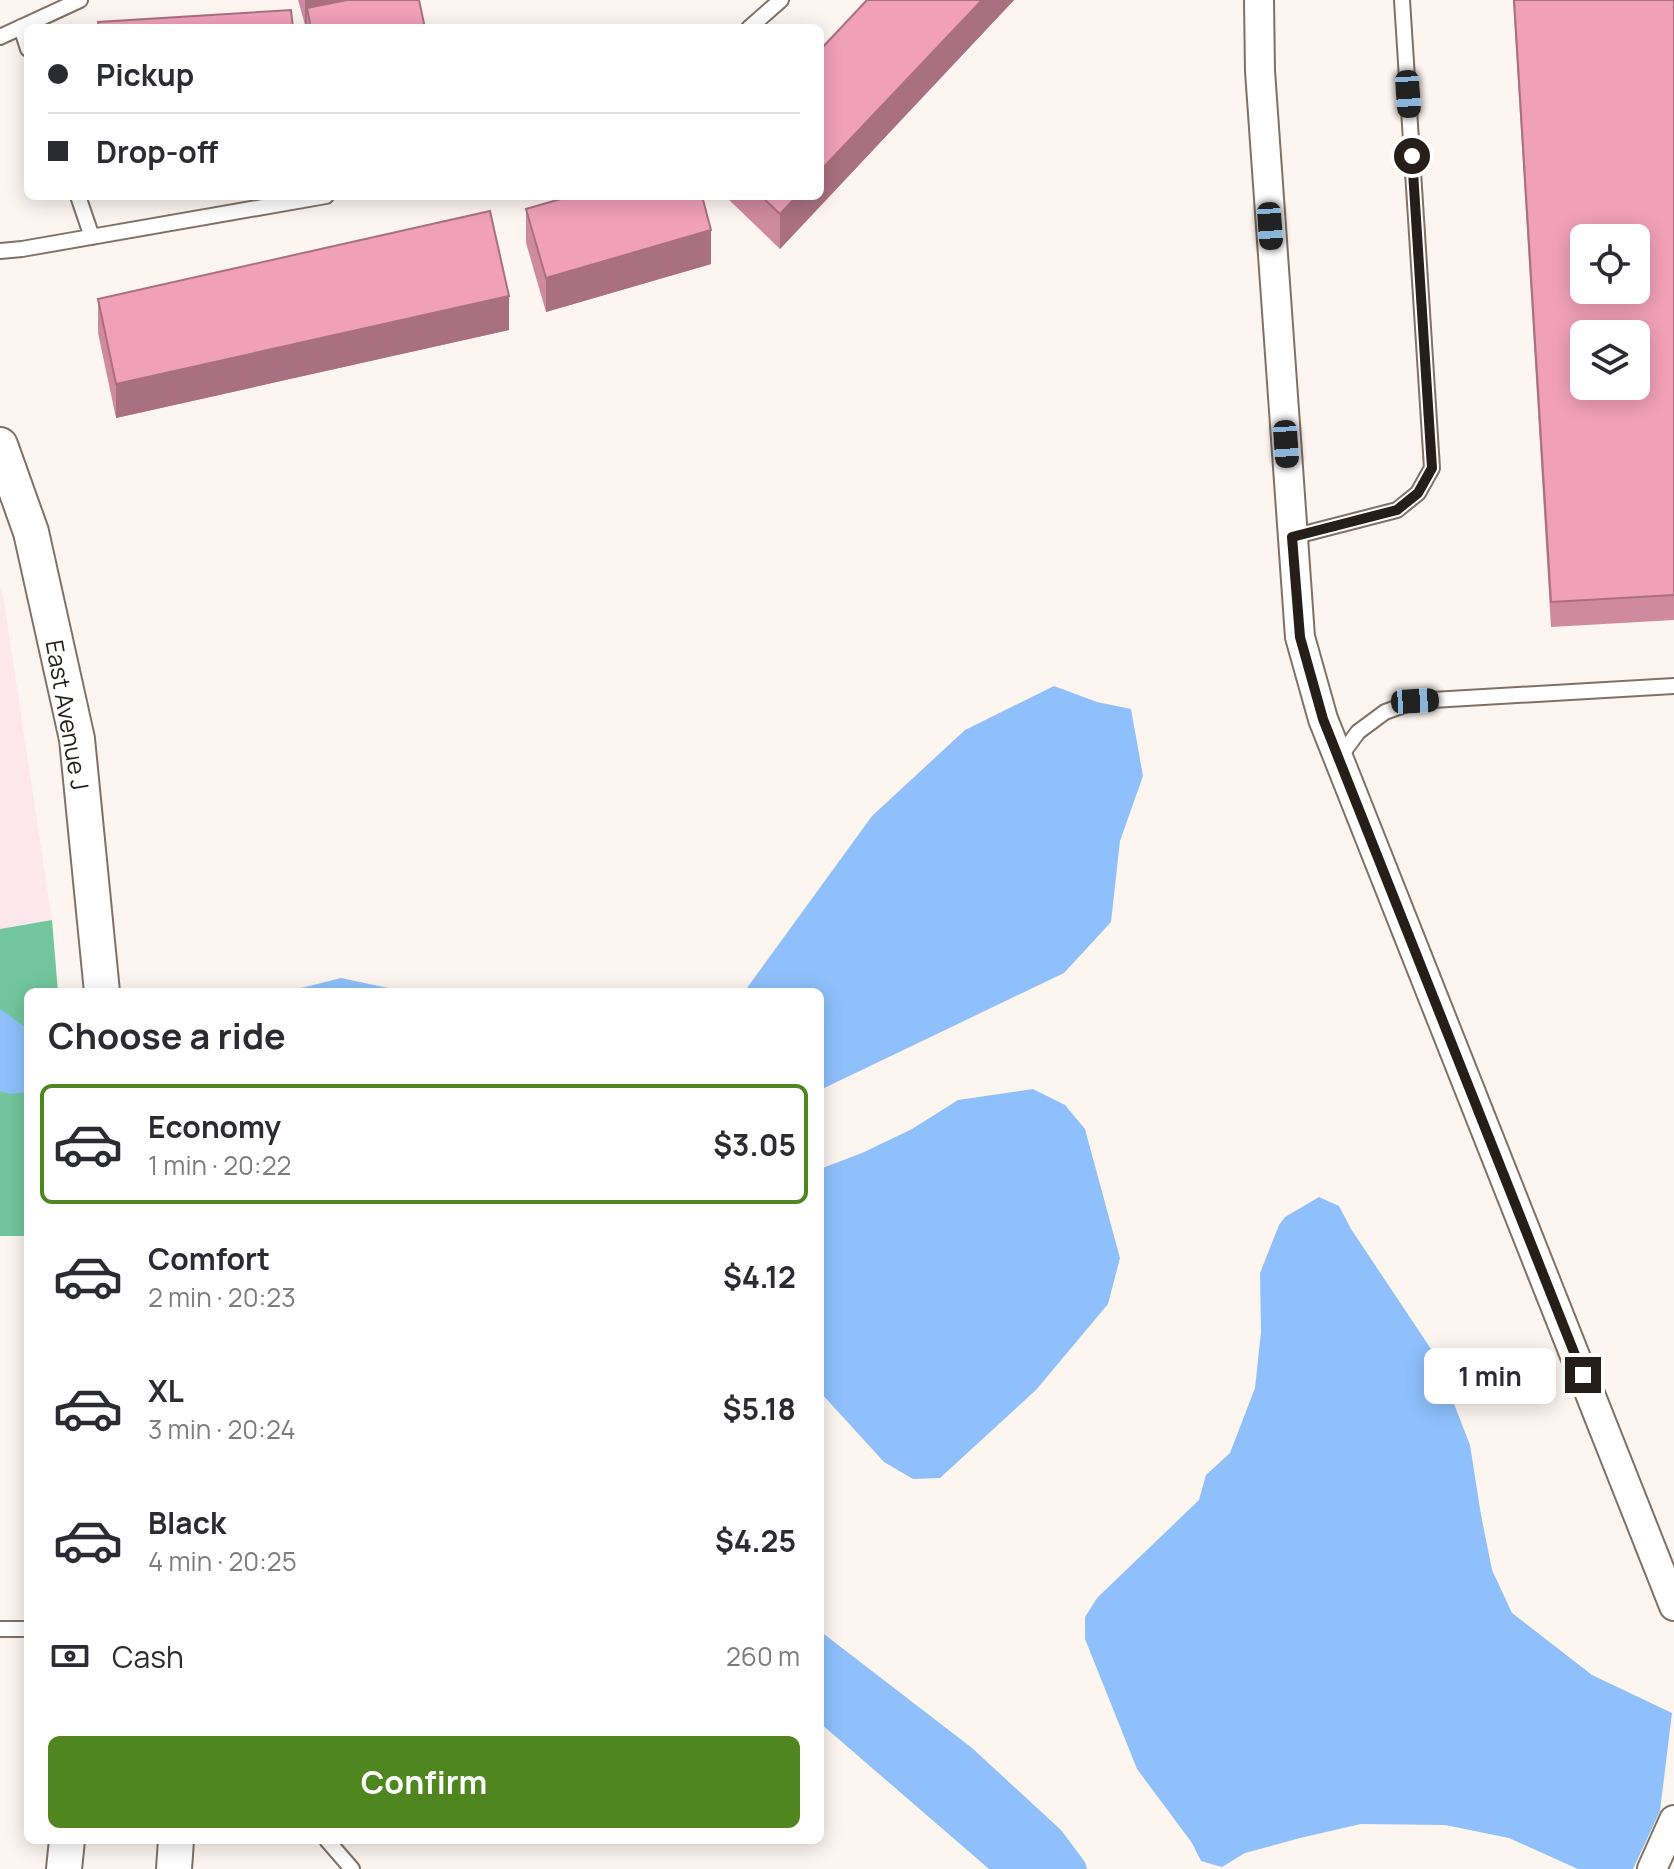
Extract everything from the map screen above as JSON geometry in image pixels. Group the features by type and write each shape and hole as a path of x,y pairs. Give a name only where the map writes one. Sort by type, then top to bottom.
{"street":[{"path":"1259,0 1260,71 1300,637 1323,719 1672,1595"},
{"name":"East Avenue J","path":"0,445 31,532 77,739 102,988"},
{"path":"1652,1869 1674,1820"},
{"path":"64,1869 67,1844"},
{"path":"174,1869 176,1844"}],"lane":[{"path":"28,24 80,0"},
{"path":"754,24 781,0"},
{"path":"1292,537 1397,510 1418,493 1432,468 1402,0"},
{"path":"0,37 24,26"},
{"path":"21,27 24,36"},
{"path":"79,200 92,237"},
{"path":"0,251 303,200"},
{"path":"1339,758 1367,725 1385,712 1415,701 1674,686"},
{"path":"0,1629 24,1629"},
{"path":"330,1844 352,1869"}],"shaded area":[{"path":"0,587 52,920 0,929"}],"green space":[{"path":"52,920 58,988 24,988 24,1236 0,1236 0,929"}],"water":[{"path":"1054,686 1097,702 1131,709 1143,776 1120,841 1111,922 1064,973 824,1088 824,988 747,988 872,816 965,730"},
{"path":"341,978 388,988 301,988"},
{"path":"0,1009 24,1026 24,1092 0,1091"},
{"path":"1033,1089 1065,1105 1085,1129 1120,1258 1108,1304 1036,1390 940,1478 913,1479 884,1462 824,1396 824,1167 912,1129 958,1100"},
{"path":"1319,1197 1339,1206 1435,1355 1470,1445 1492,1570 1512,1613 1592,1675 1672,1713 1660,1811 1633,1869 1578,1869 1509,1838 1445,1825 1361,1824 1245,1853 1222,1867 1201,1861 1192,1843 1137,1769 1085,1639 1085,1617 1097,1598 1199,1500 1206,1475 1230,1453 1255,1388 1261,1332 1260,1273 1285,1217"},
{"path":"824,1634 972,1748 1061,1830 1087,1869 989,1869 824,1726"}],"building":[{"path":"347,0 419,0 424,24 310,24 307,8"},
{"path":"867,0 982,0 824,167 824,46"},
{"path":"1514,0 1674,0 1674,595 1551,602"},
{"path":"291,10 293,24 98,24"},
{"path":"557,200 703,200 711,230 546,278 526,209"},
{"path":"765,200 793,200 780,214"},
{"path":"490,211 509,296 116,384 98,299"}],"route":[{"path":"1412,156 1432,468 1418,493 1397,510 1292,537 1300,637 1323,719 1583,1375"}]}
